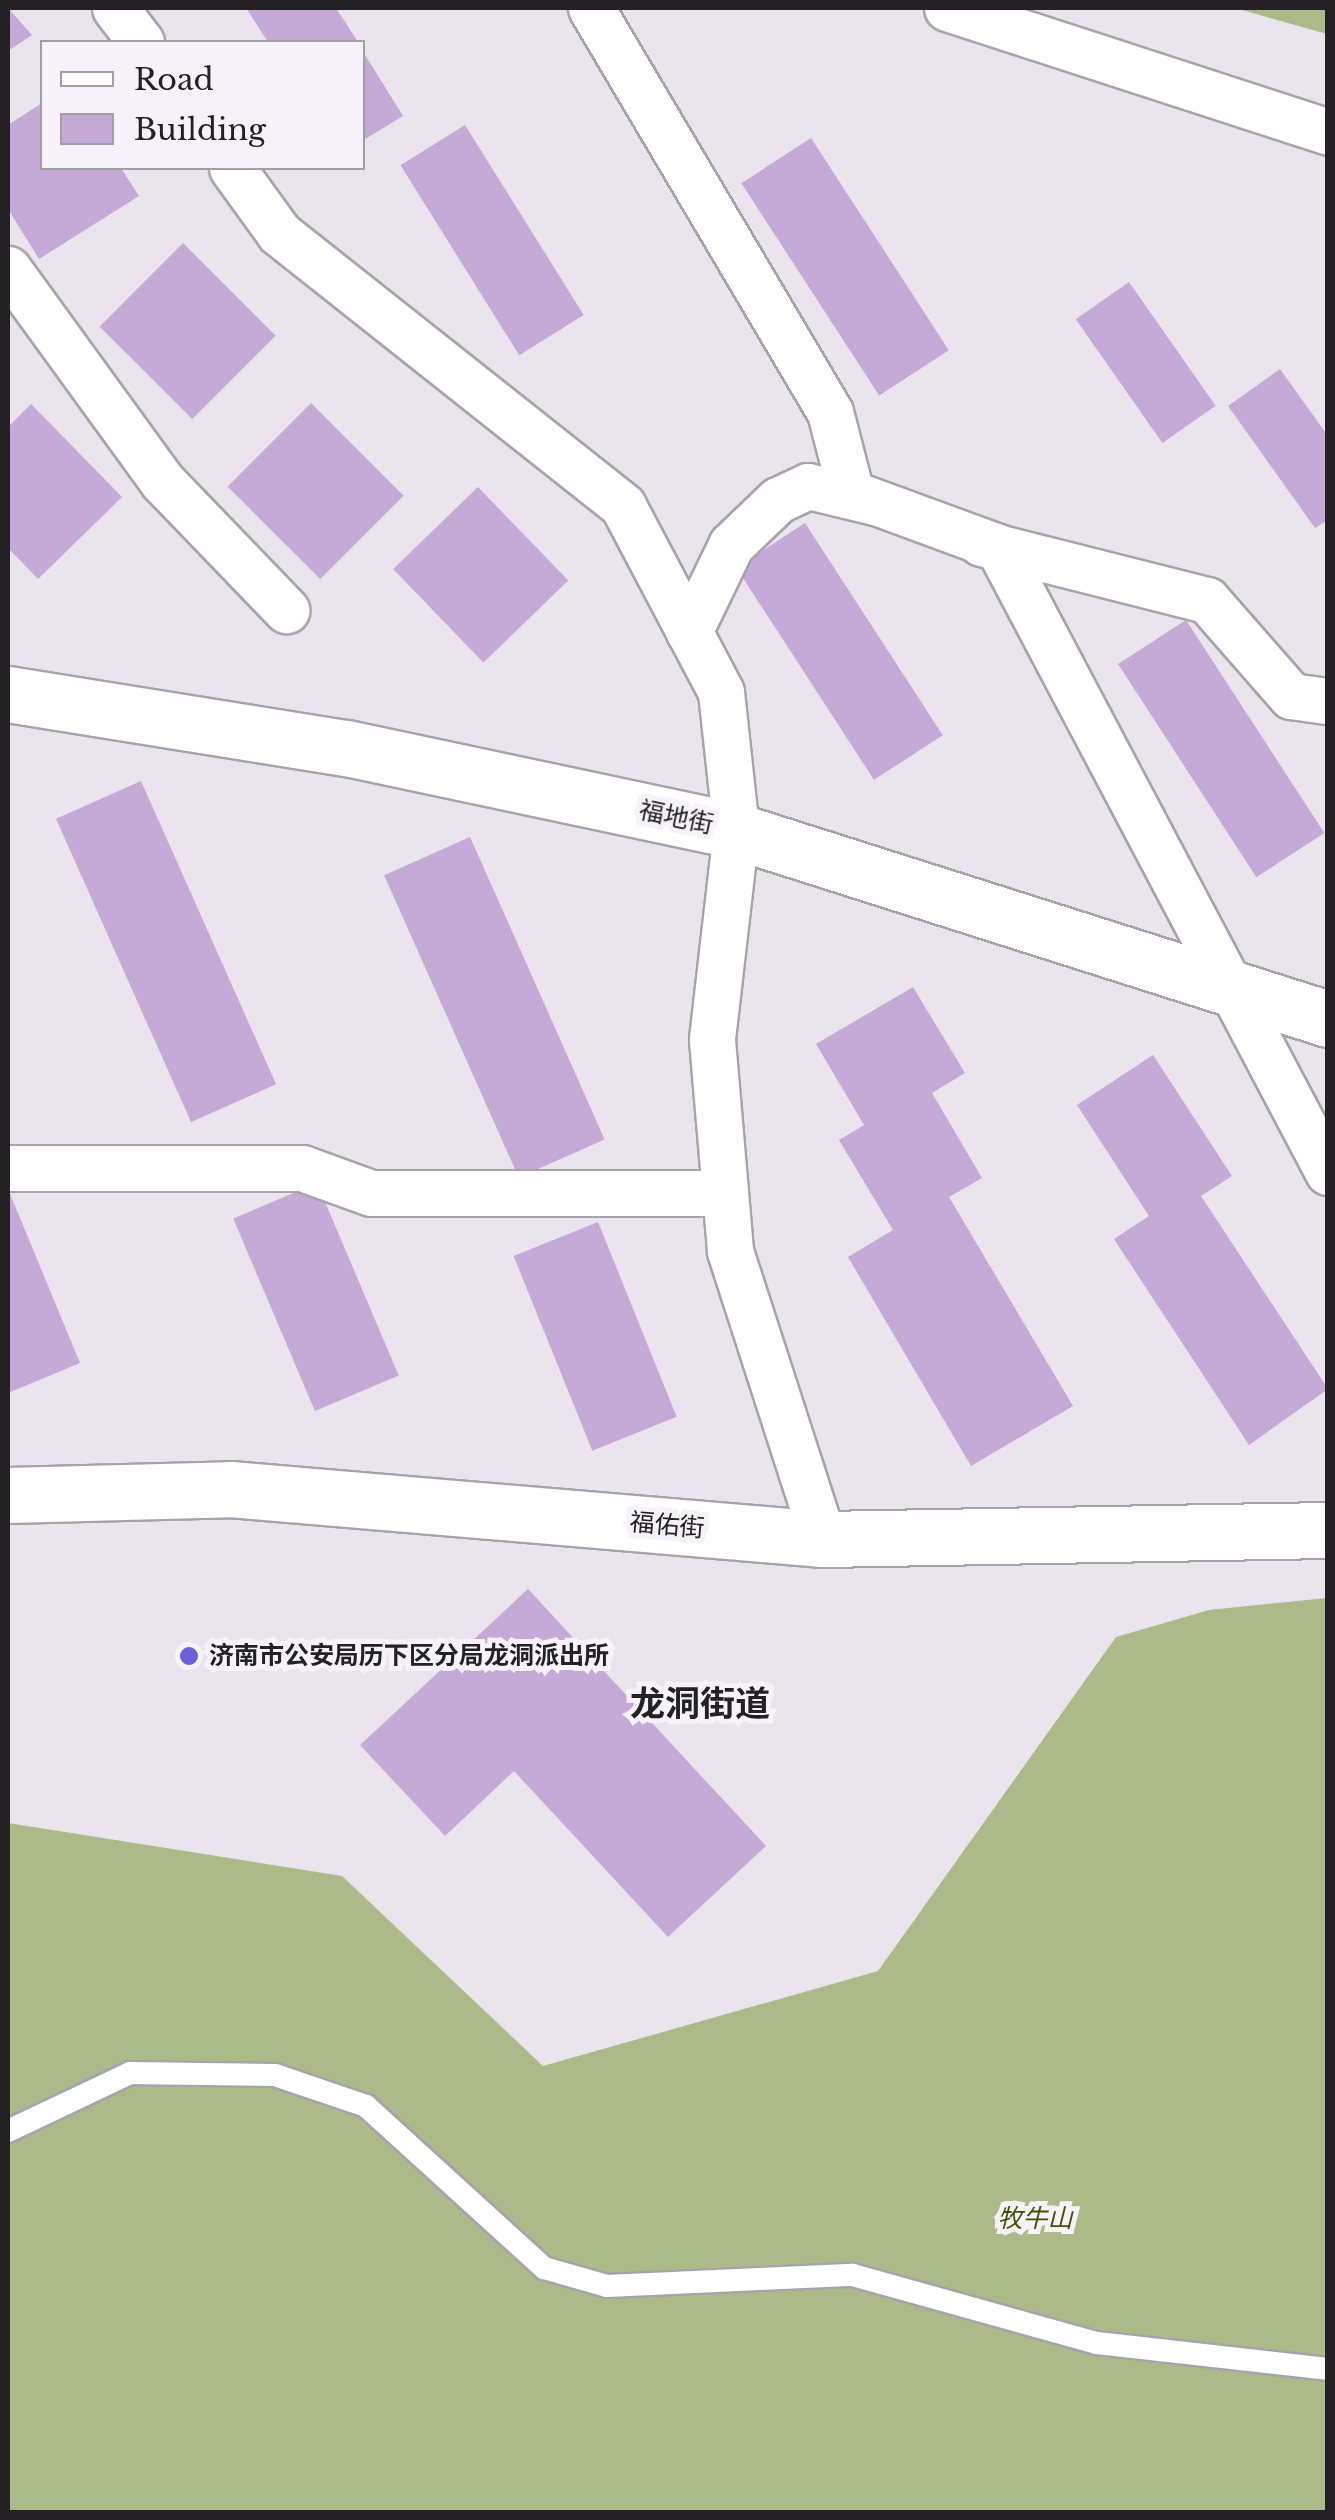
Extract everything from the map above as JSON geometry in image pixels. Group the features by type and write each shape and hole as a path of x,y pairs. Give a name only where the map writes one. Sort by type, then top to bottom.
{"street":[{"path":"115,8 139,40"},
{"path":"591,8 830,412 851,493"},
{"path":"947,8 1328,132"},
{"path":"233,170 279,233 623,506 721,692 736,831 712,1040 730,1251 824,1539"},
{"path":"8,269 163,482 286,610"},
{"path":"690,632 731,545 778,500 808,486 851,493 998,547 1207,600 1292,696 1328,701"},
{"path":"998,547 1239,990 1328,1172"},
{"name":"福地街","path":"8,694 347,748 736,831 1328,1018"},
{"path":"8,1168 302,1168 371,1193 725,1193"},
{"name":"福佑街","path":"8,1496 230,1489 824,1539 1328,1530"}],"lane":[{"path":"8,2131 130,2074 275,2075 366,2106 544,2268 608,2286 852,2275 1098,2342 1328,2369"}],"green space":[{"path":"1235,8 1327,8 1327,34"},
{"name":"牧牛山","path":"1327,1598 1327,2512 8,2512 8,1823 342,1876 543,2066 878,1971 1116,1637 1209,1610"}],"building":[{"path":"8,8 32,35 8,51"},
{"path":"246,8 336,8 357,40 267,40"},
{"path":"365,55 403,116 365,139"},
{"path":"40,104 40,170 122,170 139,196 39,259 8,209 8,125"},
{"path":"465,125 584,315 519,355 401,165"},
{"path":"811,138 949,350 879,395 741,183"},
{"path":"183,243 276,336 192,419 100,326"},
{"path":"1129,282 1216,406 1162,443 1076,319"},
{"path":"1280,369 1328,436 1328,520 1315,528 1228,406"},
{"path":"311,403 404,496 320,579 228,486"},
{"path":"31,404 122,497 38,579 8,548 8,427"},
{"path":"478,487 568,581 483,662 393,569"},
{"path":"805,523 943,735 874,780 736,568"},
{"path":"1186,620 1324,833 1256,877 1118,664"},
{"path":"141,781 276,1084 191,1122 56,819"},
{"path":"470,837 605,1139 519,1178 384,875"},
{"path":"913,987 965,1073 932,1093 982,1178 949,1197 1073,1406 971,1466 848,1257 893,1230 839,1140 864,1125 816,1044"},
{"path":"1153,1055 1232,1176 1201,1196 1328,1389 1249,1445 1114,1239 1149,1216 1077,1105"},
{"path":"317,1183 399,1375 315,1411 233,1219"},
{"path":"8,1189 80,1363 8,1393"},
{"path":"598,1222 677,1417 592,1451 514,1256"},
{"path":"528,1589 766,1846 668,1937 514,1771 445,1836 360,1745"}],"place":[{"name":"济南市公安局历下区分局龙洞派出所","path":"189,1656"}],"district":[{"name":"龙洞街道","path":"700,1704"}]}
